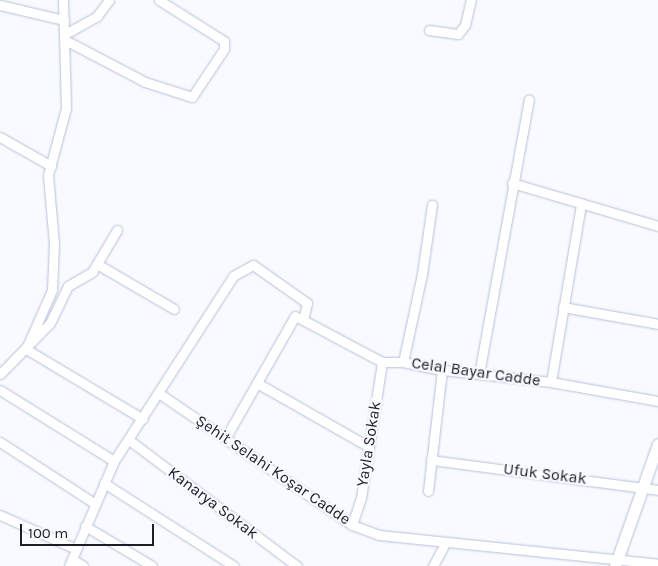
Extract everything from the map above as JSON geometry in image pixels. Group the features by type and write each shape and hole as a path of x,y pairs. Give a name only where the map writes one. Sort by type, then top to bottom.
{"main road":[{"path":"617,563 658,444"}],"street":[{"path":"26,349 52,290 51,166 66,108 63,0"},
{"path":"65,37 97,16 109,0"},
{"path":"65,37 145,82 192,97 198,91 224,49 224,41 159,0"},
{"path":"429,30 458,34 465,24 471,0"},
{"path":"0,5 64,20"},
{"path":"479,374 528,100"},
{"path":"0,137 51,166"},
{"path":"512,183 658,226"},
{"path":"552,382 581,204"},
{"path":"403,362 422,274 432,205"},
{"path":"0,374 50,323 68,286 92,272 117,230"},
{"path":"97,264 174,309"},
{"path":"84,566 70,562 94,503 114,461 160,394 233,276 253,265 307,303 226,436"},
{"path":"564,306 658,324"},
{"name":"Celal Bayar Cadde","path":"299,318 382,362 403,362 442,370 552,382 658,401"},
{"path":"26,349 143,420"},
{"name":"Yayla Sokak","path":"352,525 361,498 382,362"},
{"path":"428,491 442,370"},
{"path":"257,383 369,447"},
{"path":"0,390 114,461"},
{"name":"Şehit Selahi Koşar Cadde","path":"160,394 226,436 352,525 379,535 617,563 658,564"},
{"name":"Kanarya Sokak","path":"129,440 297,566"},
{"path":"0,442 94,503"},
{"name":"Ufuk Sokak","path":"431,460 658,490"},
{"path":"104,483 234,566"},
{"path":"0,515 76,549"},
{"path":"85,526 152,566"},
{"path":"433,566 446,542"}]}
